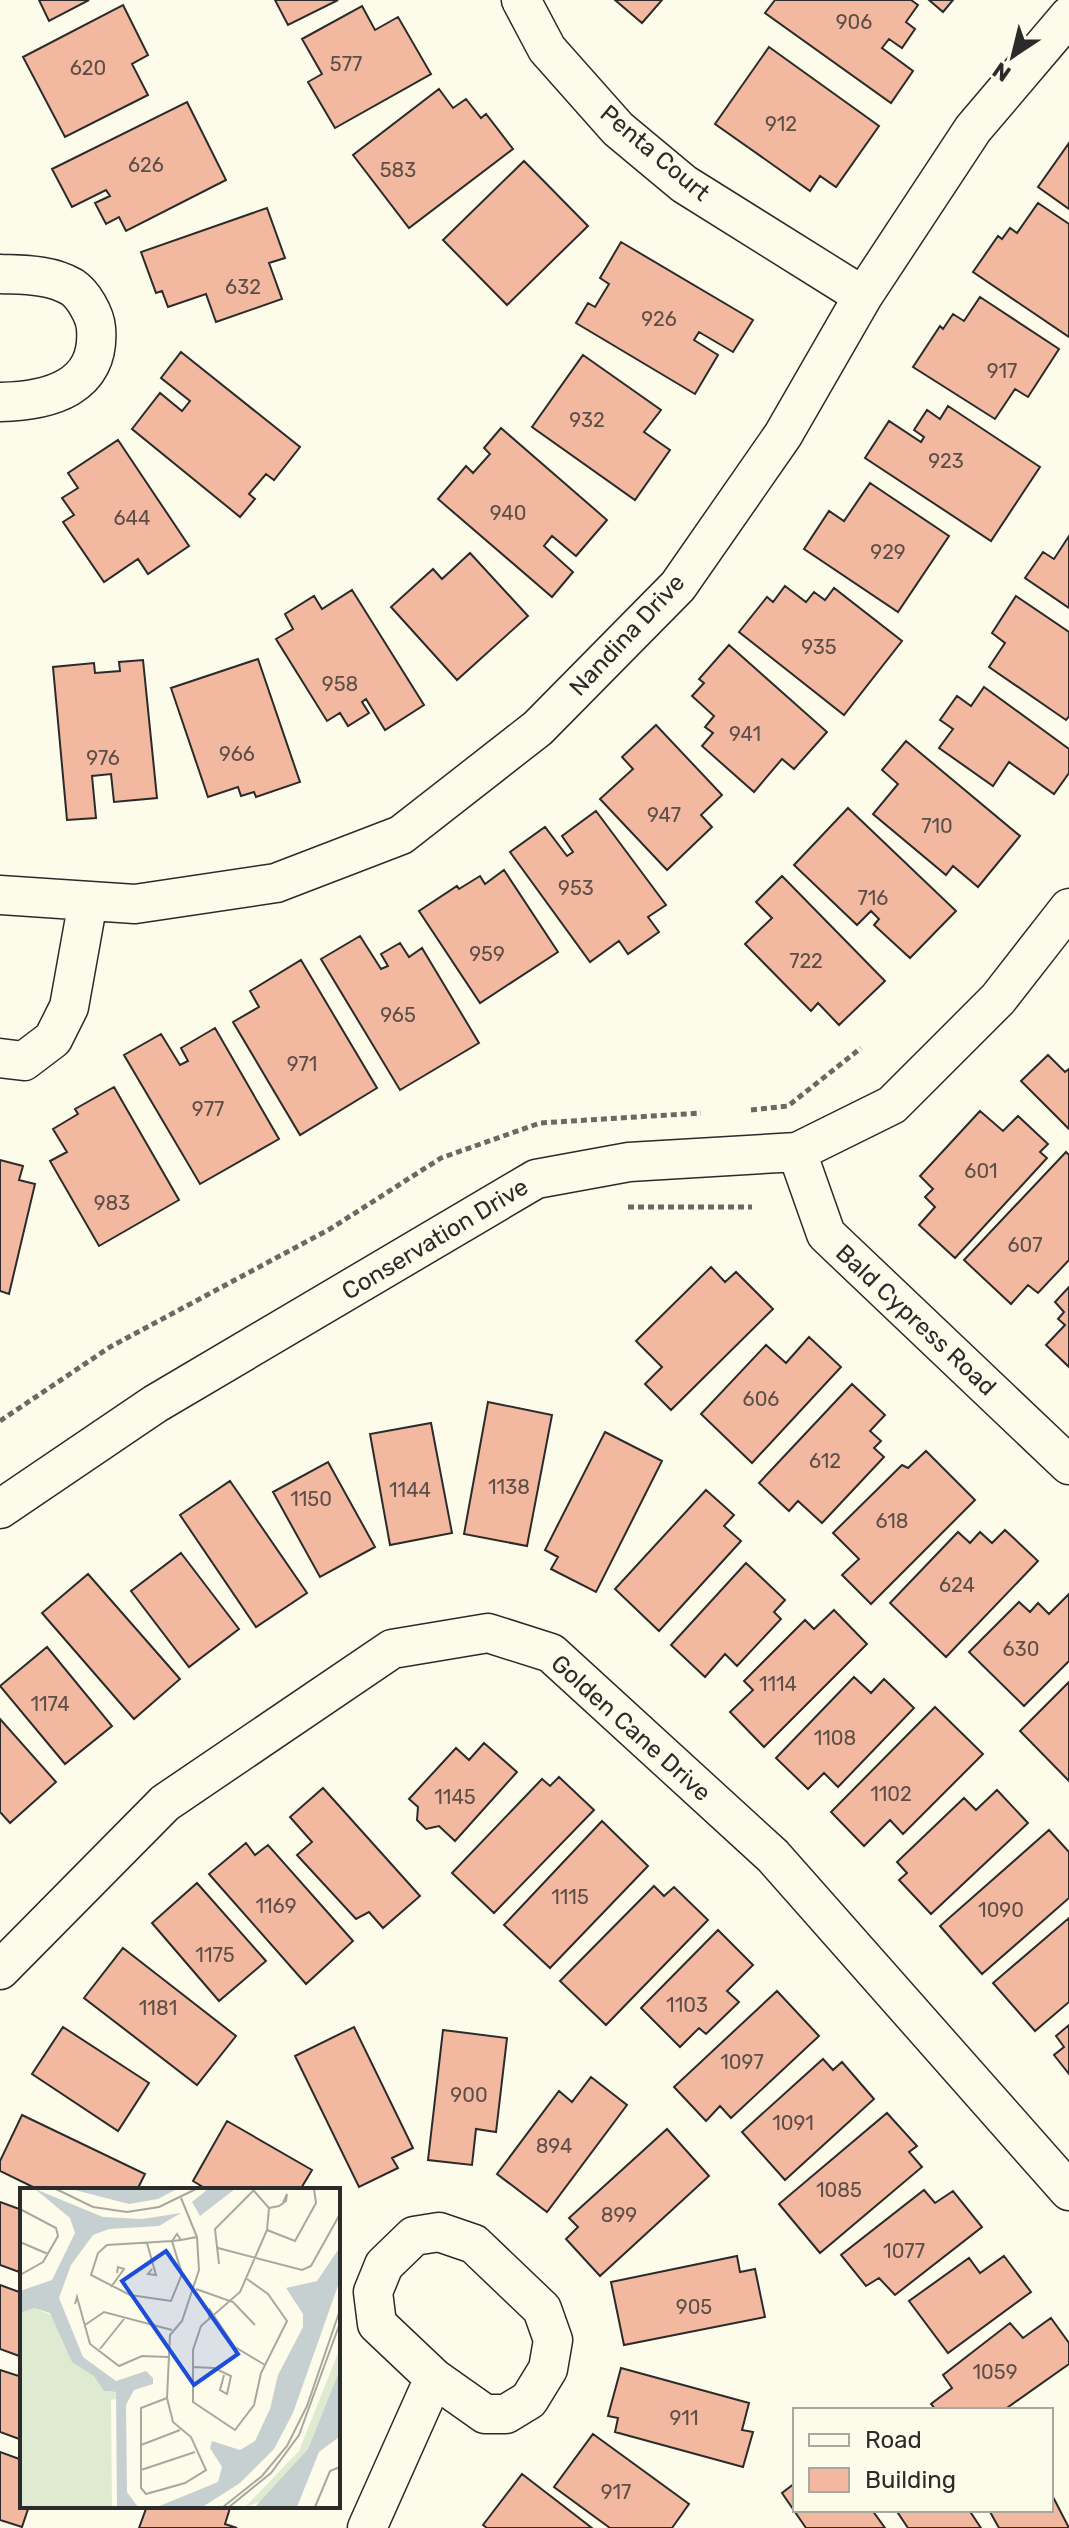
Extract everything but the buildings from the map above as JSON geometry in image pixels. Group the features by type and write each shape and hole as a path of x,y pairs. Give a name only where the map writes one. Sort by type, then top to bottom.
{"street":[{"name":"Penta Court","path":"521,0 547,49 618,129 684,184 863,296"},
{"name":"Nandina Drive","path":"0,895 135,904 276,883 401,835 538,728 678,586 783,435 863,296 973,129 1069,16"},
{"path":"0,274 47,277 74,288 95,317 97,342 92,364 80,381 56,394 26,402 0,402"},
{"path":"0,1058 24,1061 53,1039 69,1007 88,901"},
{"name":"Conservation Drive","path":"0,1509 155,1404 536,1179 629,1162 797,1152 892,1105 998,999 1069,908"},
{"name":"Bald Cypress Road","path":"797,1152 826,1234 1069,1465"},
{"name":"Golden Cane Drive","path":"0,1970 165,1803 392,1649 488,1633 551,1653 773,1856 1069,2191"},
{"path":"439,2232 474,2244 508,2276 542,2309 553,2340 548,2369 529,2400 506,2414 485,2414 434,2378 377,2324 373,2292 384,2265 414,2236 439,2232"},
{"path":"367,2528 434,2378"}],"path":[{"path":"622,1207 752,1207"}]}
